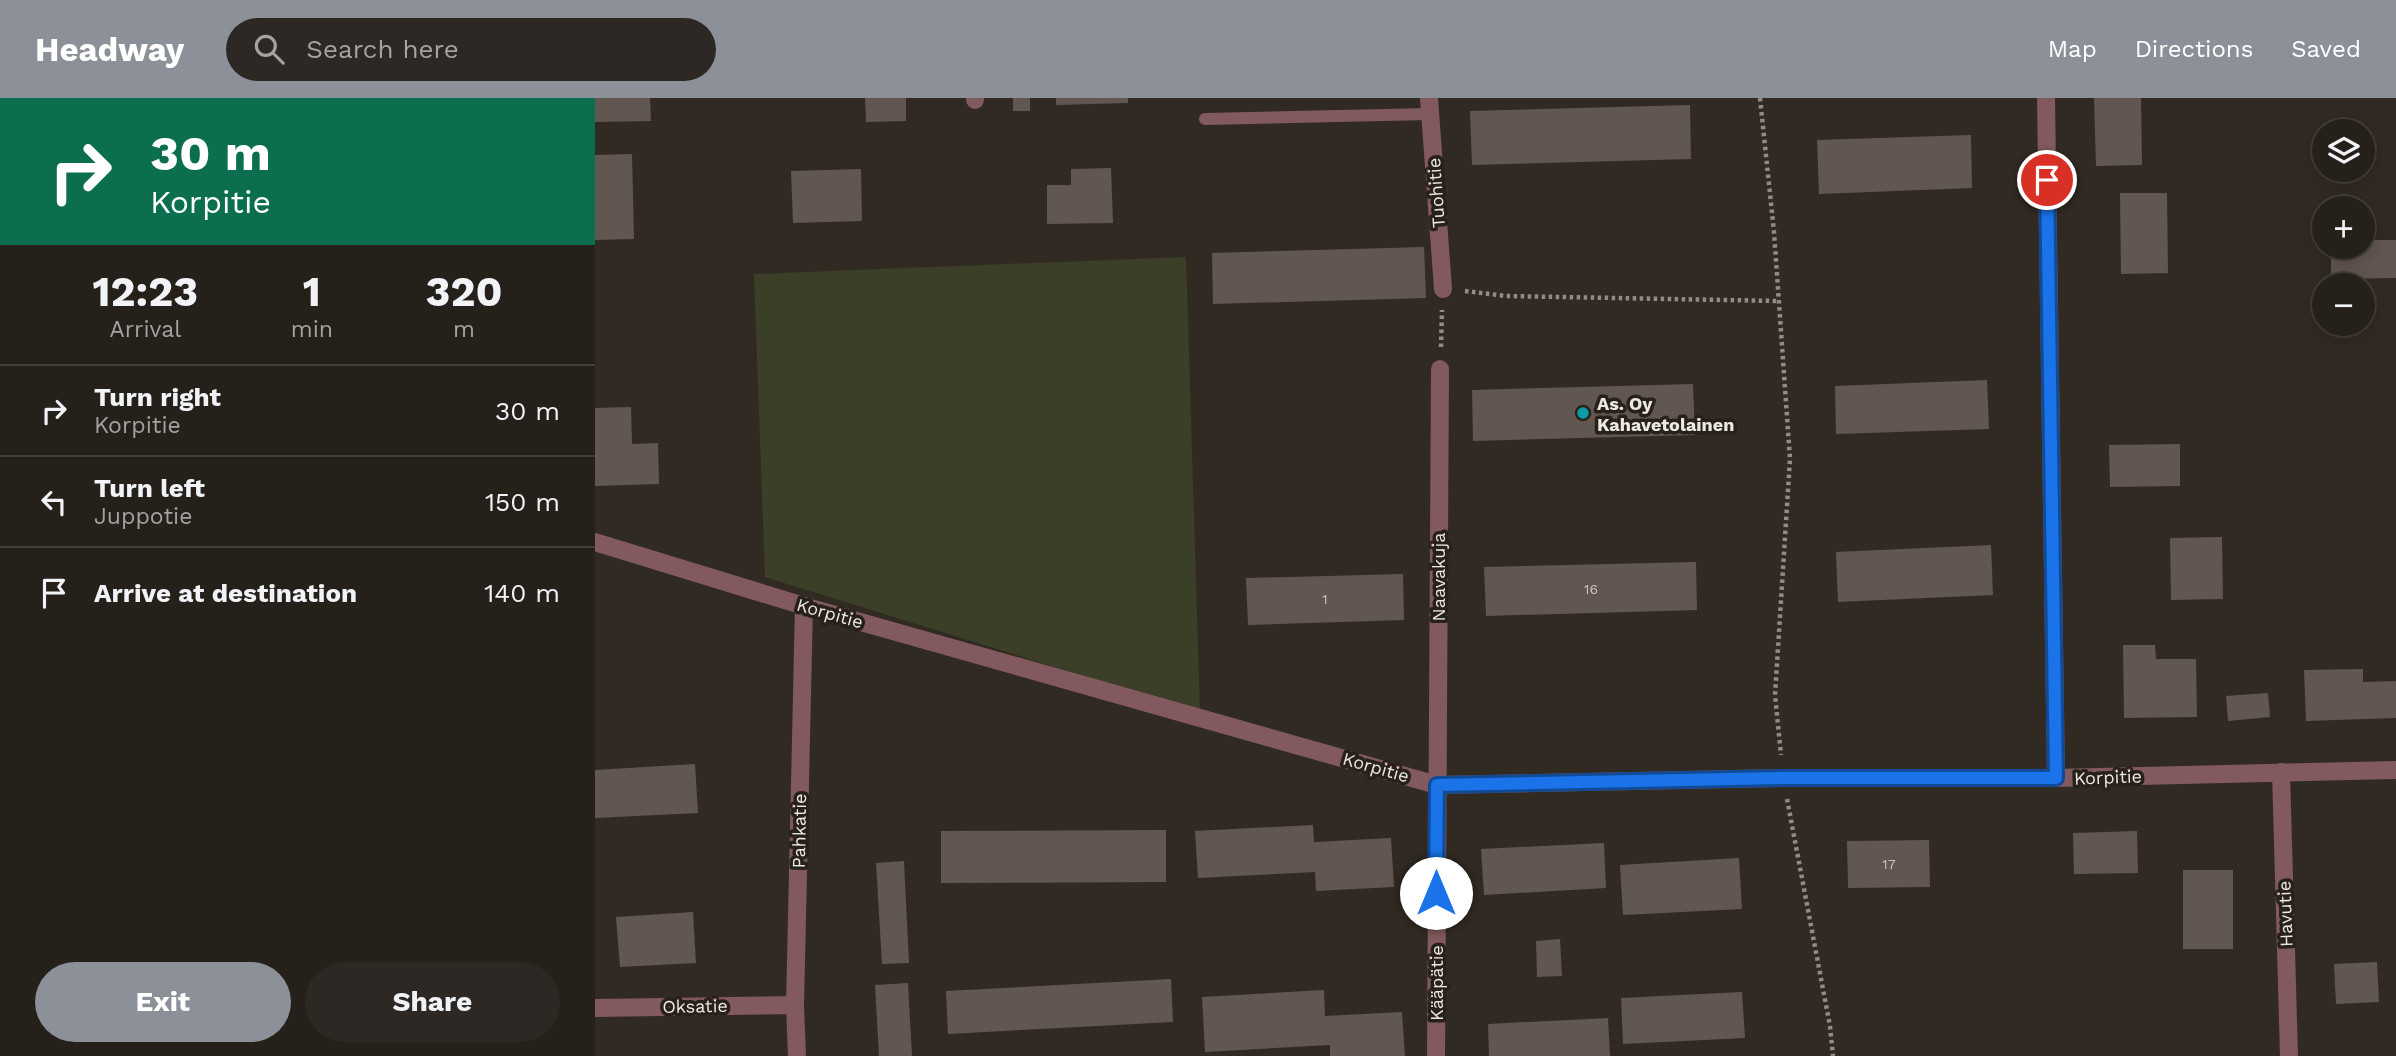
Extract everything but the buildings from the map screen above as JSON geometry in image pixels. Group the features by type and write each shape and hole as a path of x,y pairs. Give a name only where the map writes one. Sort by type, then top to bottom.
{"street":[{"path":"2046,98 2056,778"},
{"name":"Tuohitie","path":"1429,106 1443,289"},
{"name":"Naavakuja","path":"1437,785 1440,369"},
{"name":"Korpitie","path":"595,542 804,606 1437,785 1783,778 2056,778 2396,770"},
{"name":"Pahkatie","path":"797,1056 795,1005 804,606"},
{"name":"Havutie","path":"2281,772 2289,1056"},
{"name":"Kääpätie","path":"1436,1056 1437,785"},
{"name":"Oksatie","path":"595,1008 795,1005"}],"lane":[{"path":"1205,119 1429,106"}],"path":[{"path":"1760,98 1779,301 1790,459 1776,695 1783,778 1830,1026 1833,1056"},
{"path":"1440,369 1443,289 1506,296 1779,301"}],"green space":[{"path":"1186,257 1200,712 765,577 754,274"}],"place":[{"name":"As. Oy Kahavetolainen","path":"1583,413"}],"route":[{"path":"1436,893 1437,785 1783,778 2056,778 2047,180"}]}
